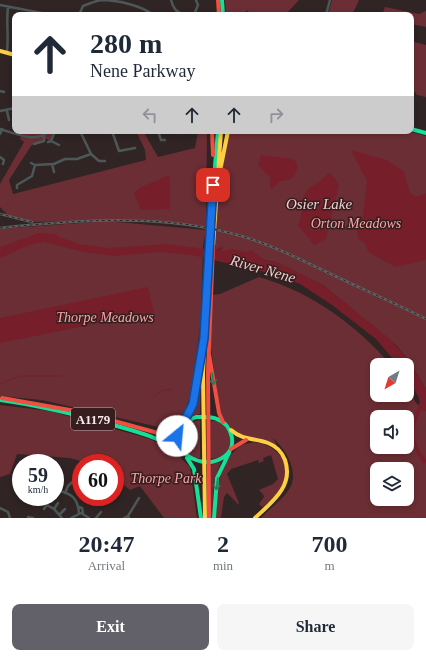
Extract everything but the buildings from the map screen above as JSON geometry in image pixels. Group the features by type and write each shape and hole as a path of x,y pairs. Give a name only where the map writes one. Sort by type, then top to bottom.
{"main road":[{"path":"218,0 219,12"},
{"path":"222,0 223,12"},
{"path":"0,51 12,54"},
{"path":"414,130 426,133"},
{"path":"212,134 215,186"},
{"path":"215,186 218,134"},
{"path":"209,518 206,439 206,302 221,134"},
{"path":"215,186 227,134"},
{"path":"206,339 219,414 224,422 239,437 247,440 262,441 275,446 284,457 288,470 284,489 256,518"},
{"path":"201,518 194,469 181,452 177,440 180,428 184,422 195,394 206,339"},
{"path":"205,518 206,339"},
{"name":"A1179","path":"0,399 41,402 158,433 169,433 180,428"},
{"name":"A1179","path":"0,399 73,413 150,435 162,439 181,452"},
{"path":"184,422 196,417 216,418 224,422"},
{"path":"214,518 217,478 230,451 233,440 231,430"},
{"path":"187,458 194,461 215,461 223,458 240,442 247,440"}],"street":[{"path":"80,12 83,6 101,0 128,4 147,12"},
{"path":"171,0 175,12"},
{"path":"195,12 198,4 196,0"},
{"path":"327,12 330,0"},
{"path":"0,5 36,12"},
{"path":"7,53 8,42 6,22 8,7"},
{"path":"0,91 4,92"},
{"path":"0,111 12,109"},
{"path":"7,110 10,120"},
{"path":"0,134 1,129 12,132"},
{"path":"20,134 35,138 44,136 44,141 34,144"},
{"path":"53,134 49,142 59,145"},
{"path":"81,134 91,154 100,161 105,161"},
{"path":"113,134 119,151 135,148"},
{"path":"159,134 161,140 165,140"},
{"path":"31,163 35,165 52,164 65,159 77,159 91,154"},
{"path":"0,156 6,159 3,164"},
{"path":"52,164 54,172"},
{"path":"17,188 17,185 32,175 35,165"},
{"path":"72,482 68,486 65,493 74,498 79,507 82,508 83,514"},
{"path":"124,518 129,517 138,498"},
{"path":"44,509 47,505 60,514 62,518"},
{"path":"79,507 79,514"},
{"path":"0,508 8,512 10,518"},
{"path":"60,514 65,508"},
{"path":"96,518 101,512"},
{"path":"71,518 79,514 83,514 89,518"},
{"path":"28,517 33,518"}],"green space":[{"path":"225,0 299,0 288,12 249,12 246,10 246,12 226,12"},
{"path":"332,0 359,0 353,12 329,12"},
{"path":"385,7 409,12 383,12"},
{"path":"426,11 426,27 414,25 414,13 419,14"},
{"path":"414,42 426,45 426,97 417,95 414,91"},
{"name":"Orton Meadows","path":"414,133 426,136 426,389 414,370 414,358 407,358 396,345 323,285 275,262 264,260 249,250 261,260 240,251 219,251 223,248 214,250 219,188 228,134"},
{"path":"21,134 53,134 50,141 47,139 34,143 31,146 9,180 13,194 146,160 145,150 137,134 145,134 158,157 195,148 197,134 207,134 206,227 129,220 33,222 6,216 6,213 0,207 0,184 24,142 20,139"},
{"name":"Thorpe Meadows","path":"106,221 206,230 203,246 201,319 191,395 181,419 167,429 42,400 0,396 0,229"},
{"path":"259,277 278,283 296,291 331,311 377,350 384,358 370,358 370,402 414,402 414,399 416,403 426,411 426,518 261,518 288,491 292,484 292,469 287,455 273,438 278,447 268,442 243,437 231,428 220,413 210,341 212,295 220,294"},
{"path":"201,368 200,414 188,417 194,403"},
{"name":"Thorpe Park","path":"0,405 50,411 147,438 169,447 190,467 197,518 164,518 140,486 130,490 124,485 124,454 72,454 72,459 64,458 64,454 12,454 12,468 10,474 0,477"},
{"path":"193,420 193,422 200,420 200,458 193,459 180,447 178,435 184,424"},
{"path":"208,420 217,421 223,424 230,433 230,445 227,451 223,456 217,459 209,458"},
{"path":"251,442 272,448 279,454 284,462 286,470 282,488 265,505 262,507 259,504 264,497 259,490 273,484 278,479 271,455 263,458 264,461 259,463 258,460 231,469 227,474 239,503 237,505 237,503 227,493 224,497 221,518 216,518 217,493 220,477 226,462 240,446 252,443"},
{"path":"221,462 214,481 212,518 210,518 209,465"}],"water":[{"path":"351,150 387,160 404,172 410,193 417,197 426,193 426,260 396,267 368,252 365,243 358,239 357,231 362,224 367,181"},
{"path":"261,155 294,159 298,167 295,174 290,180 282,181 272,189 270,188 270,177 258,165"},
{"name":"Osier Lake","path":"329,173 335,178 339,185 326,239 314,245 298,225 301,216 302,199 310,187 319,182"},
{"path":"167,176 170,177 170,209 141,210 134,193 139,188"},
{"name":"River Nene","path":"39,233 56,233 57,236 79,244 108,248 167,244 213,250 223,246 223,248 219,249 220,251 232,249 247,252 252,250 264,260 285,266 323,285 390,339 407,358 392,358 376,339 332,305 300,284 273,274 192,255 160,252 114,256 83,252 44,242 32,244 0,258 0,247"},
{"path":"148,287 154,312 0,343 0,318"},
{"path":"414,370 426,389 426,411 422,410 415,425 417,447 425,458 426,462 423,464 414,446 414,415 420,402 414,390"}],"waterway":[{"path":"0,384 20,376 62,376"},
{"path":"162,391 171,389"},
{"path":"154,397 160,392"}],"railway":[{"path":"0,214 32,222"},
{"path":"0,228 121,220 152,221 212,229 241,236 276,249 426,319"}],"traffic: fast":[{"path":"222,0 223,12"},
{"path":"414,130 426,133"},
{"path":"210,225 218,134"},
{"path":"184,422 195,394 201,355"},
{"path":"0,400 55,410 129,429 155,438 181,452"},
{"path":"196,417 215,418 226,425 230,430 232,436 231,447 225,456 214,461 203,462 192,458 183,452 178,443 177,434 183,425 196,417"},
{"path":"214,518 217,478 229,453"},
{"path":"187,458 194,469 201,518"}],"traffic: slow":[{"path":"0,51 12,54"},
{"path":"213,246 221,134"},
{"path":"220,171 227,134"},
{"path":"205,518 203,373 210,225"},
{"path":"231,430 240,436 271,444 280,452 285,460 287,469 284,486 280,493 255,518"}],"traffic: jam":[{"path":"218,0 219,12"},
{"path":"212,134 213,155"},
{"path":"209,518 208,372 213,246"},
{"path":"209,354 219,413 223,422"},
{"path":"2,398 81,412 158,433 169,433 180,428"},
{"path":"231,449 246,440"}],"route":[{"path":"177,436 193,404 204,338 213,185"}]}
